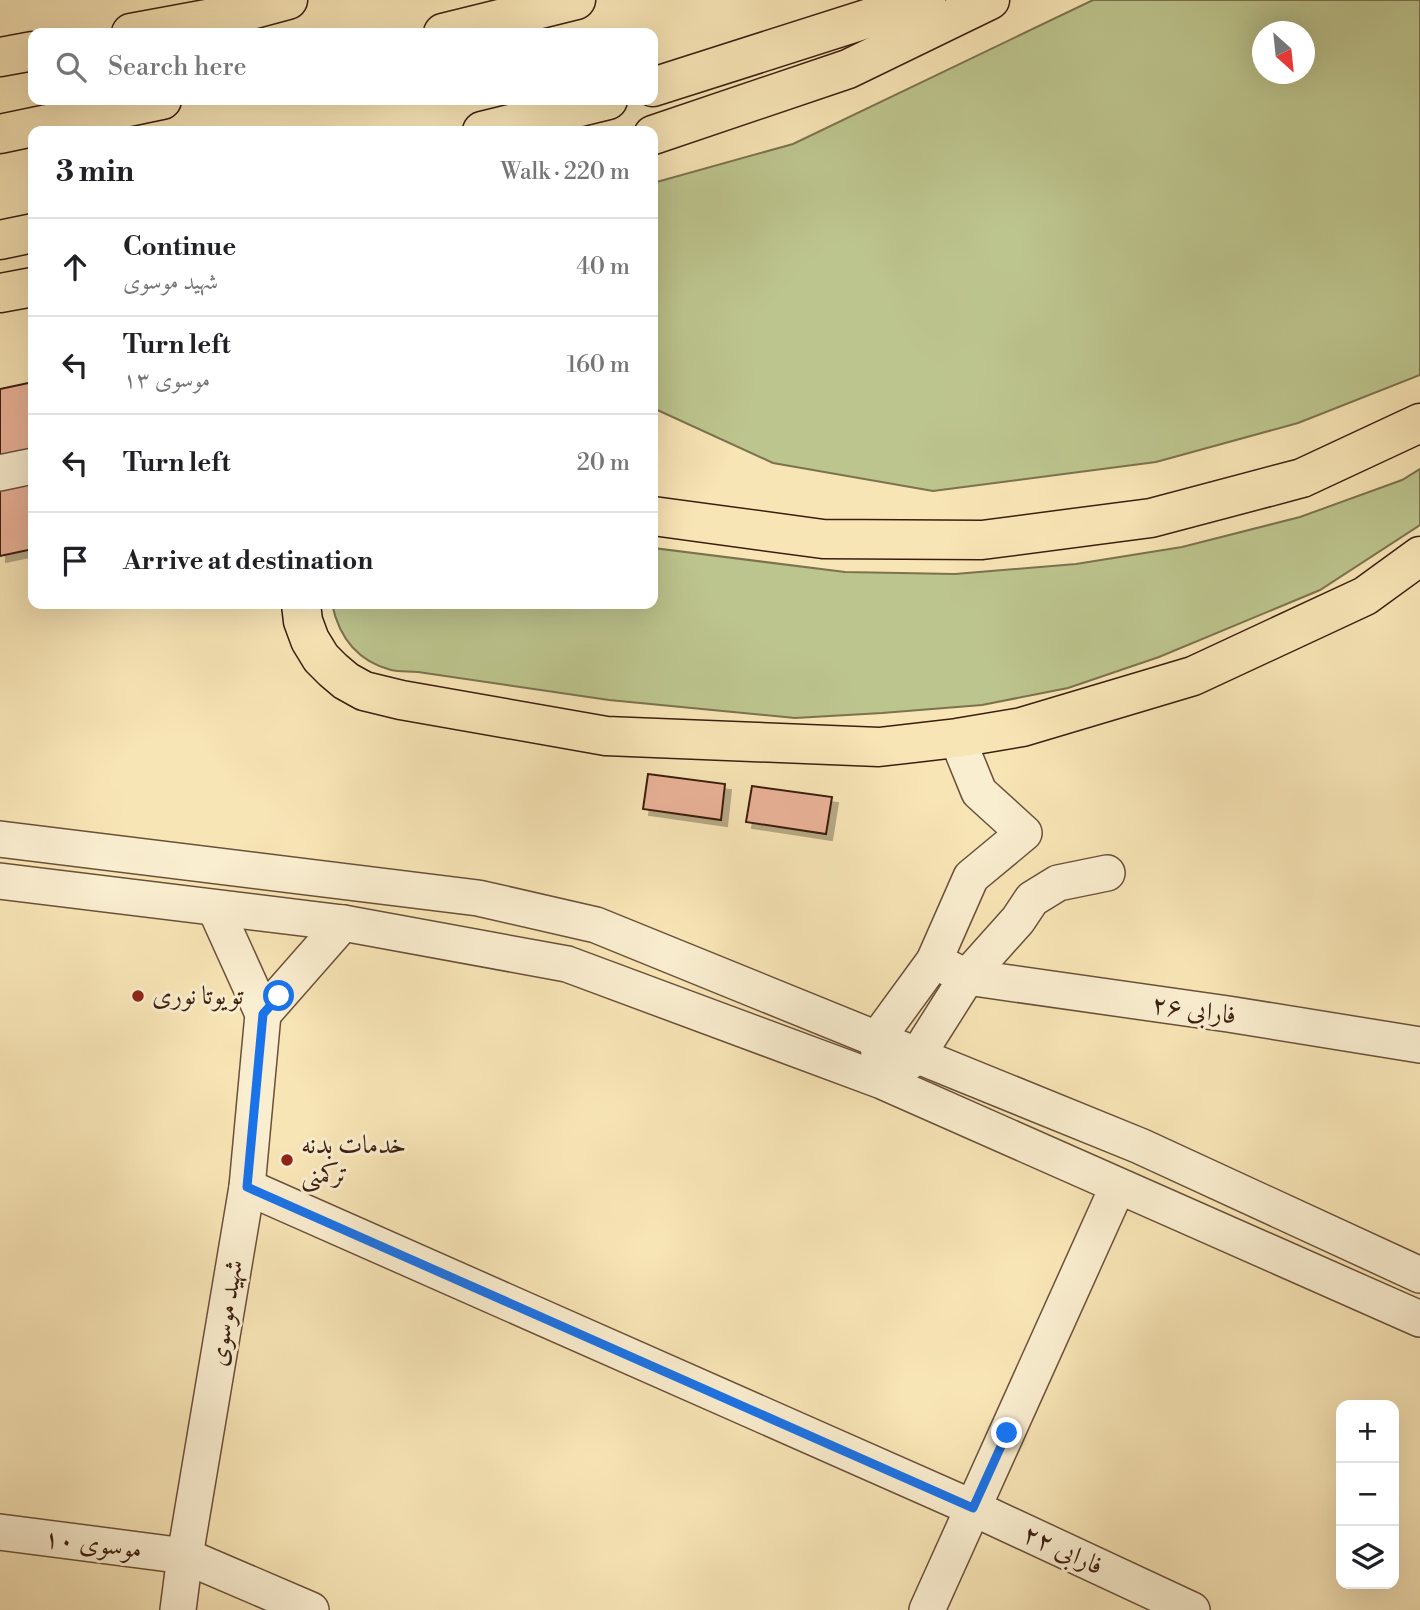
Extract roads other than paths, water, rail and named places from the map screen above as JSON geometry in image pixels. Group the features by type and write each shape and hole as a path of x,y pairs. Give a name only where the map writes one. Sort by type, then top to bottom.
{"main road":[{"path":"158,28 239,13 288,0"},
{"path":"463,28 576,0"},
{"path":"658,85 926,0"},
{"path":"658,133 848,69 990,0"},
{"path":"0,57 28,52"},
{"path":"38,126 138,105"},
{"path":"502,126 588,105"},
{"path":"0,134 28,128"},
{"path":"0,240 28,234"},
{"path":"0,293 28,288"},
{"path":"658,517 823,539 982,540 1151,518 1302,478 1420,423"},
{"path":"301,609 310,640 332,670 364,691 401,700 606,736 879,747 1022,727 1193,676 1365,596 1420,556"}],"street":[{"path":"0,473 28,467"},
{"path":"882,1081 877,1039 934,961 971,877 1024,833 979,792 957,738"},
{"path":"0,838 478,898 596,925 1140,1146 1420,1275"},
{"path":"882,1081 917,1056 967,977 1018,920 1032,899 1058,883 1107,873"},
{"path":"0,881 343,923 567,964 882,1081 1420,1319"},
{"path":"215,908 263,1014 343,923"},
{"name":"فارابی ۲۶","path":"934,961 967,977 1228,1014 1420,1045"},
{"name":"شهید موسوی","path":"178,1610 247,1187 263,1014"},
{"path":"927,1610 1118,1186"},
{"name":"فارابی ۲۲","path":"247,1187 973,1508 1192,1610"},
{"name":"موسوی ۱۰","path":"0,1532 185,1556 311,1610"}],"place":[{"name":"تویوتا نوری","path":"138,996"},
{"name":"خدمات بدنه ترکمنی","path":"287,1160"}]}
